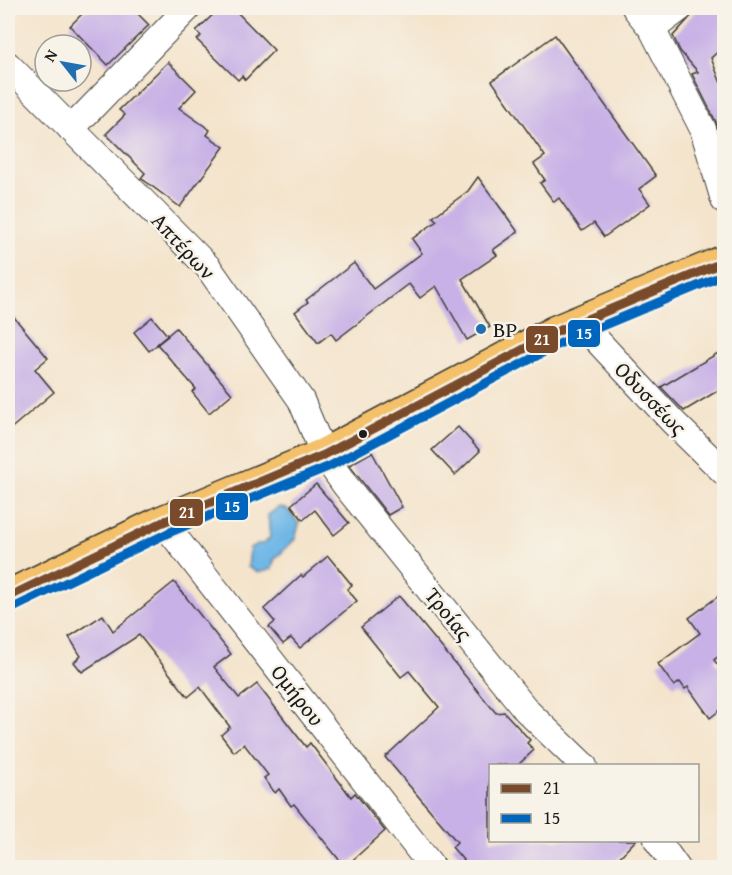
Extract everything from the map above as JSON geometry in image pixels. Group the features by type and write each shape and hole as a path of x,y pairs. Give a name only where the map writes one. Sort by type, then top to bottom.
{"main road":[{"path":"8,597 163,522 324,455 524,347 579,321 724,262"}],"street":[{"path":"71,129 188,8"},
{"path":"635,8 652,29 703,129 724,200"},
{"path":"652,29 680,8"},
{"name":"Απτέρων","path":"8,65 208,267 301,400 324,455"},
{"name":"Οδυσσέως","path":"579,321 672,421 724,472"},
{"name":"Τροίας","path":"324,455 345,485 527,711 583,764"},
{"name":"Ομήρου","path":"163,522 433,867"},
{"path":"658,842 677,867"}],"water":[{"path":"279,507 287,509 299,524 295,539 274,560 272,569 258,573 248,567 250,548 263,544 270,538 268,515"}],"building":[{"path":"88,8 132,8 149,25 108,65 93,50 93,33 77,33 70,26"},
{"path":"220,8 233,8 274,50 245,80 242,76 238,80 197,40 201,36 196,31"},
{"path":"695,8 724,8 724,46 711,58 724,91 724,149 716,122 692,74 698,72 680,51 673,36 693,14"},
{"path":"555,35 656,176 639,189 650,204 604,237 594,223 582,231 559,198 554,202 540,183 545,180 534,164 545,156 492,81"},
{"path":"168,62 196,90 179,108 210,130 207,135 224,147 180,207 141,178 145,173 106,134 125,115 119,110"},
{"path":"478,177 518,232 493,250 497,255 462,279 490,327 467,340 436,286 420,298 409,284 336,340 331,333 318,343 295,312 308,302 306,300 354,263 373,289 422,253 412,239 437,221 433,217 468,191"},
{"path":"8,310 48,358 35,369 54,392 8,431"},
{"path":"152,317 168,336 149,351 134,332"},
{"path":"176,328 232,394 209,413 192,392 196,389 157,344"},
{"path":"718,353 724,364 724,387 684,411 661,387"},
{"path":"458,427 480,451 455,475 432,450"},
{"path":"372,452 402,507 388,515 349,465"},
{"path":"316,484 349,523 334,535 315,510 303,520 291,505"},
{"path":"328,556 352,585 347,589 357,601 300,648 291,638 283,644 269,627 275,622 264,609 301,575 303,577"},
{"path":"174,582 231,654 214,667 239,698 257,684 306,747 310,743 351,797 355,793 385,831 345,867 294,804 291,806 279,789 275,793 264,778 268,775 244,744 234,752 221,735 230,727 200,687 188,697 139,635 82,672 74,662 81,656 69,637 103,615 113,631"},
{"path":"724,592 724,652 714,660 724,673 724,707 710,718 688,687 685,689 680,682 674,686 658,664 700,633 689,618"},
{"path":"399,596 496,713 504,712 530,740 527,743 534,750 519,764 489,764 489,842 634,842 610,867 469,867 452,847 457,842 385,757 439,707 409,671 401,677 361,627"}],"transit line":[{"name":"21","path":"8,597 163,522 324,455 556,332 724,262"},
{"name":"15","path":"13,608 168,533 330,466 561,343 724,275"}],"place":[{"name":"BP","path":"481,329"}]}
